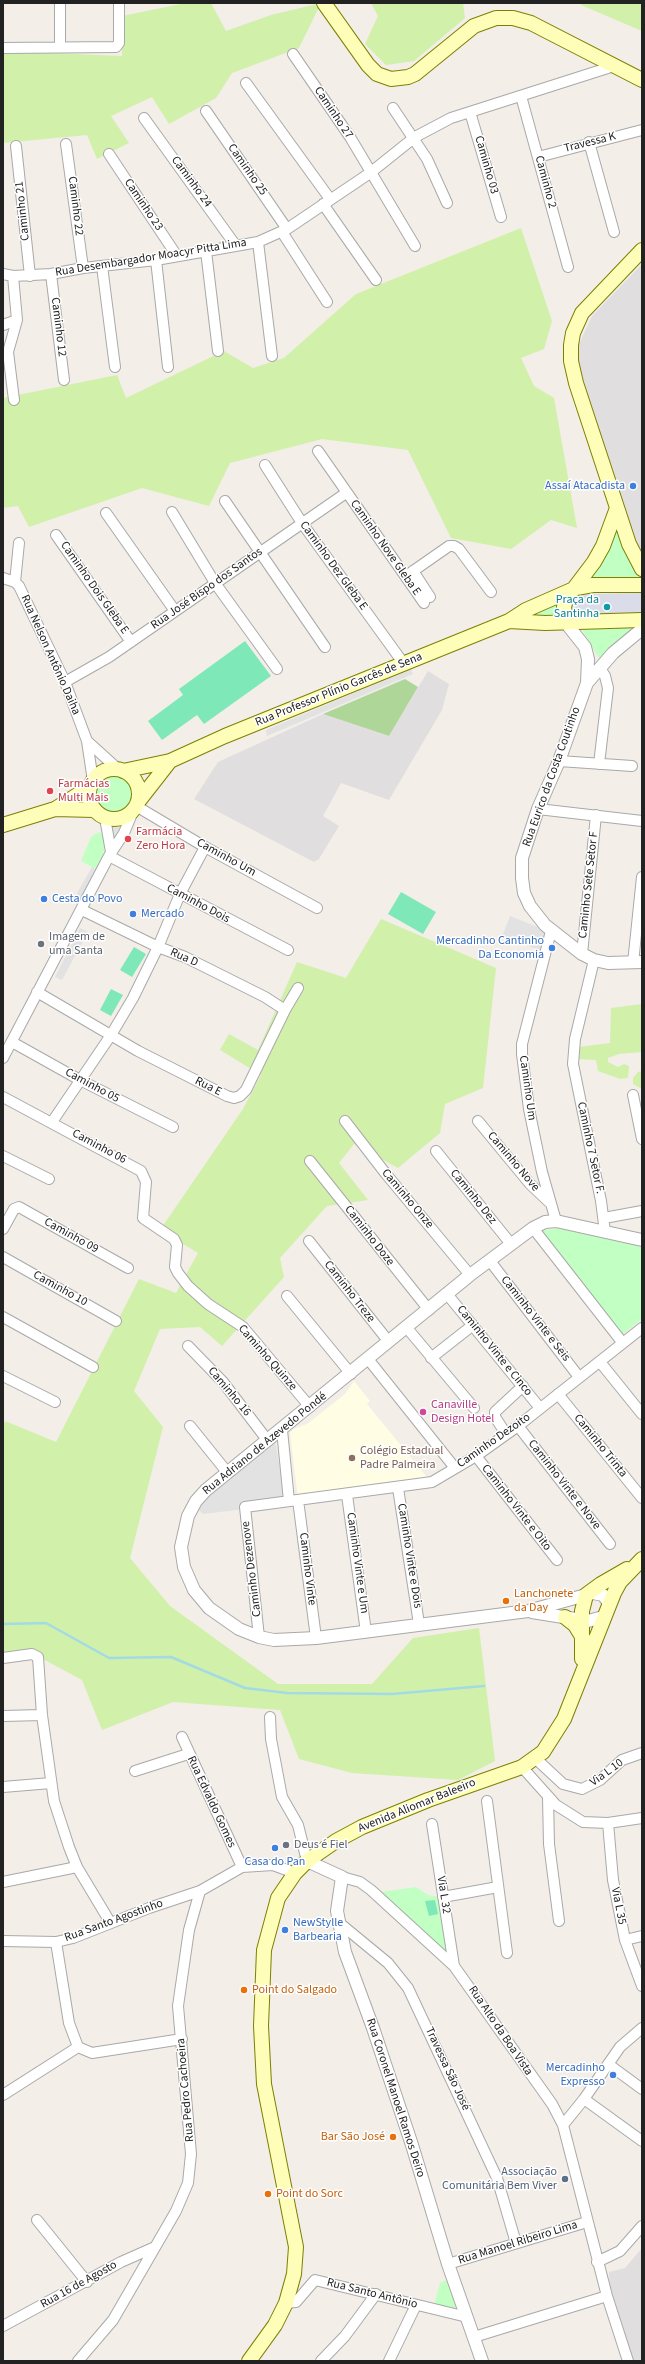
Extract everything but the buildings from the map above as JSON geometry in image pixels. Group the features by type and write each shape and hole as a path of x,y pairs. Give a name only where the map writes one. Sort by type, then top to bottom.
{"main road":[{"path":"324,3 368,65 377,74 391,79 408,77 415,74 474,26 496,18 513,18 531,23 642,81"},
{"path":"642,250 582,313 573,333 571,345 571,361 574,378 629,544 642,569"},
{"name":"Rua Professor Plínio Garcês de Sena","path":"566,623 564,608 571,591 594,562 605,541 617,508"},
{"name":"Rua Professor Plínio Garcês de Sena","path":"121,770 170,761 225,736 509,621 532,608 571,591 593,585 642,585"},
{"name":"Rua Professor Plínio Garcês de Sena","path":"509,621 566,623 642,620"},
{"name":"Rua Professor Plínio Garcês de Sena","path":"136,806 170,761"},
{"path":"3,825 54,809 91,784 103,772 121,770 131,775 137,784 136,806 121,818 54,809"},
{"path":"91,784 89,799 99,814"},
{"name":"Avenida Aliomar Baleeiro","path":"579,1681 584,1639 582,1611 586,1595 601,1584 638,1562"},
{"name":"Avenida Aliomar Baleeiro","path":"249,2361 275,2325 286,2303 294,2274 296,2247 264,2084 261,1986 264,1950 270,1923 281,1894 295,1873 307,1862 336,1841 362,1828 428,1800 522,1767 535,1758 557,1734 609,1603 620,1582 638,1562"},
{"path":"565,1617 575,1625 584,1639"}],"street":[{"path":"60,3 60,47"},
{"path":"3,48 116,47 120,43 119,8"},
{"name":"Caminho 27","path":"293,54 350,137 370,173 415,246"},
{"name":"Rua Desembargador Moacyr Pitta Lima","path":"3,274 30,276 51,274 83,268 156,260 258,242 284,231 370,173 415,137 451,118 614,66"},
{"path":"246,83 327,202 376,280"},
{"name":"Caminho 2","path":"521,96 568,267"},
{"path":"393,108 415,137 431,166 448,203"},
{"name":"Caminho 25","path":"206,111 284,231 327,302"},
{"name":"Caminho 03","path":"470,112 501,217"},
{"name":"Caminho 24","path":"144,118 236,246"},
{"name":"Travessa K","path":"538,157 590,142 642,130"},
{"path":"590,142 614,232"},
{"name":"Caminho 22","path":"66,144 83,268"},
{"name":"Caminho 21","path":"16,146 30,276"},
{"name":"Caminho 23","path":"109,154 178,256"},
{"path":"258,242 272,356"},
{"path":"206,251 218,351"},
{"path":"156,260 168,368"},
{"path":"102,266 116,367"},
{"name":"Caminho 12","path":"51,274 64,380"},
{"path":"14,276 17,320 8,352 14,400"},
{"path":"3,325 17,320"},
{"name":"Caminho Nove Gleba E","path":"318,451 346,492 410,574 427,600"},
{"name":"Caminho Dez Gleba E","path":"265,465 302,523 404,664"},
{"name":"Rua José Bispo dos Santos","path":"65,682 90,669 131,642 346,492"},
{"path":"225,501 259,553 325,647"},
{"path":"172,512 215,582 277,669"},
{"path":"106,513 175,612"},
{"name":"Caminho Dois Gleba E","path":"56,535 131,642"},
{"path":"15,582 19,543"},
{"path":"410,574 449,546 454,546 459,549 491,592"},
{"name":"Rua Nelson Antônio Daiha","path":"3,578 15,582 65,682 87,741 91,784"},
{"name":"Rua Eurico da Costa Coutinho","path":"566,623 585,647 588,659 587,683 559,761 538,809 522,858 524,893 530,906 551,931 582,954 594,960 608,963 637,962"},
{"name":"Rua Eurico da Costa Coutinho","path":"587,683 613,653 642,629"},
{"path":"599,764 608,688 606,676 600,668"},
{"name":"Rua Nelson Antônio Daiha","path":"87,741 121,770"},
{"path":"559,761 632,766"},
{"path":"3,1058 82,910 110,854 124,833 136,806"},
{"name":"Caminho Um","path":"136,806 205,847 318,908"},
{"path":"538,809 642,821"},
{"path":"99,814 110,854"},
{"name":"Caminho Sete Setor F","path":"582,954 596,815"},
{"path":"52,1122 111,1035 132,998 158,947 180,894 205,847"},
{"name":"Caminho Dois","path":"110,854 180,894 288,950"},
{"path":"637,962 642,877"},
{"name":"Rua D","path":"82,910 158,947 185,957 265,997 285,1010"},
{"name":"Caminho Um","path":"551,931 522,1049 529,1109 548,1202 556,1221"},
{"name":"Caminho 7 Setor F.","path":"594,960 575,1039 573,1064 604,1218 605,1232"},
{"name":"Rua E","path":"37,992 138,1051 227,1096 234,1098 240,1096 246,1090 285,1010 298,988"},
{"name":"Caminho 05","path":"12,1042 80,1080 173,1127"},
{"path":"633,1095 642,1139"},
{"name":"Caminho 06","path":"3,1097 141,1171 146,1182 144,1218 152,1225"},
{"name":"Caminho Onze","path":"345,1121 386,1174 470,1275"},
{"name":"Caminho Nove","path":"478,1121 530,1184 548,1202"},
{"name":"Caminho Dez","path":"436,1151 511,1244"},
{"path":"3,1156 49,1179"},
{"name":"Caminho Doze","path":"310,1161 428,1310"},
{"name":"Caminho 09","path":"3,1229 14,1209 22,1208 128,1268"},
{"path":"604,1218 642,1211"},
{"path":"556,1221 642,1240"},
{"name":"Rua Adriano de Azevedo Pondé","path":"556,1221 545,1222 533,1228 470,1275 282,1430 227,1472 196,1501 188,1516 181,1547 184,1567 194,1590 209,1608 234,1627 259,1637 274,1640 316,1638 528,1611 598,1593 606,1598 609,1603"},
{"name":"Caminho Quinze","path":"152,1225 168,1233 174,1239 177,1252 175,1267 188,1286 208,1304 243,1327 310,1406"},
{"path":"533,1228 622,1342"},
{"name":"Caminho Treze","path":"309,1241 389,1342"},
{"name":"Caminho 10","path":"3,1257 116,1320"},
{"name":"Caminho Vinte e Seis","path":"490,1261 579,1377"},
{"name":"Caminho Vinte e Cinco","path":"447,1294 540,1408"},
{"path":"286,1296 351,1374"},
{"path":"3,1317 93,1367"},
{"path":"432,1358 473,1325"},
{"path":"406,1328 474,1408"},
{"name":"Caminho Dezoito","path":"250,1506 428,1484 476,1456 518,1426 600,1362 622,1342 642,1329"},
{"name":"Caminho 16","path":"188,1346 223,1382 268,1441"},
{"path":"368,1359 455,1468"},
{"path":"600,1362 642,1414"},
{"path":"3,1376 56,1402"},
{"path":"506,1434 495,1417 496,1412 523,1386"},
{"name":"Caminho Trinta","path":"558,1394 642,1498"},
{"path":"190,1426 227,1472"},
{"name":"Caminho Vinte e Nove","path":"518,1426 610,1544"},
{"name":"Caminho Vinte","path":"282,1430 316,1638"},
{"name":"Caminho Vinte e Oito","path":"476,1456 557,1560"},
{"name":"Caminho Vinte e Dois","path":"398,1488 419,1624"},
{"name":"Caminho Vinte e Um","path":"347,1495 366,1632"},
{"name":"Caminho Dezenove","path":"250,1506 244,1509 259,1637"},
{"name":"Rua Adriano de Azevedo Pondé","path":"528,1611 594,1621 603,1617"},
{"path":"3,1658 36,1655 40,1664 42,1715 51,1783 68,1847 77,1867 110,1922"},
{"path":"3,1716 42,1715"},
{"path":"270,1717 271,1739 282,1797 298,1826 307,1862"},
{"name":"Rua Edvaldo Gomes","path":"182,1737 188,1754 242,1867"},
{"name":"Via L 10","path":"535,1758 563,1784 582,1789 600,1780 622,1760 642,1753"},
{"path":"135,1771 188,1754"},
{"path":"522,1767 548,1798 566,1813 583,1822 608,1823 642,1818"},
{"path":"3,1787 51,1783"},
{"path":"548,1798 549,1844 560,1921"},
{"path":"487,1801 507,1953"},
{"name":"Via L 35","path":"608,1823 613,1880 625,1940 642,1986"},
{"name":"Via L 32","path":"432,1824 454,1966"},
{"name":"Rua Alto da Boa Vista","path":"307,1862 360,1882 371,1890 454,1966 552,2104 563,2125 606,2296 628,2361"},
{"path":"200,1892 242,1867 273,1865 295,1873"},
{"path":"3,1882 77,1867"},
{"name":"Rua Coronel Manoel Ramos Deiro","path":"342,1876 337,1901 337,1921 345,1952 412,2145 448,2264 482,2361"},
{"path":"443,1897 498,1887"},
{"name":"Rua Santo Agostinho","path":"3,1941 56,1942 91,1932 110,1922 200,1892"},
{"name":"Rua Pedro Cachoeira","path":"78,2361 113,2320 183,2197 191,2169 182,2039 178,2006 189,1930 200,1892"},
{"name":"Travessa São José","path":"337,1921 388,1963 408,1988 497,2178 516,2243"},
{"path":"625,1940 642,1936"},
{"path":"56,1942 68,2024 78,2048 92,2053 182,2039"},
{"path":"563,2125 584,2099 620,2047 642,2028"},
{"path":"3,2094 78,2048"},
{"path":"608,2064 642,2089"},
{"path":"584,2099 642,2141"},
{"path":"37,2220 87,2282"},
{"name":"Rua Manoel Ribeiro Lima","path":"448,2264 587,2222"},
{"path":"597,2262 620,2251 642,2226"},
{"name":"Rua 16 de Agosto","path":"3,2326 87,2282 121,2262 155,2247"},
{"name":"Rua Santo Antônio","path":"286,2303 296,2302 314,2280 467,2317"},
{"path":"321,2361 345,2336 376,2294"},
{"path":"474,2336 606,2296"},
{"path":"389,2361 416,2305"}],"shaded area":[{"path":"642,264 642,563 577,380 578,346 592,316"},
{"name":"Praça da Santinha","path":"642,593 642,614 578,616 572,609 572,602 580,594"},
{"path":"411,669 413,674 267,736 266,730"},
{"path":"428,671 449,684 442,710 389,800 341,783 323,816 339,826 319,859 314,862 194,799 218,762 323,714 389,736"},
{"path":"129,821 115,845 107,822"},
{"path":"92,867 98,870 82,898 76,895"},
{"path":"510,916 550,932 543,951 502,937"},
{"path":"80,928 88,932 62,980 55,977"},
{"name":"Colégio Estadual Padre Palmeira","path":"354,1381 370,1401 367,1404 431,1482 298,1499 290,1433 293,1429 307,1424 345,1394"},
{"path":"275,1441 286,1504 203,1514 195,1506"},
{"path":"642,2248 642,2361 629,2361 610,2313 609,2272 625,2268"}],"green space":[{"path":"186,3 211,3 226,31 271,15 321,3 299,48 232,73 216,98 169,124 152,97 111,116 129,143 97,159 87,135 3,143 3,51 122,56 122,16"},
{"path":"371,3 463,3 465,18 414,61 386,65 365,44 378,16"},
{"path":"581,3 642,3 642,31 581,5"},
{"path":"521,228 552,321 544,349 521,358 534,386 554,398 577,528 551,520 511,549 451,538 408,450 322,439 230,463 209,506 142,488 29,527 18,506 3,508 3,398 117,375 126,398 224,351 253,368 284,358 356,294"},
{"path":"615,528 642,579 588,581"},
{"path":"557,602 561,617 520,618"},
{"path":"638,625 600,660 580,626"},
{"path":"245,641 271,676 204,724 197,715 162,740 148,721 183,695 179,689"},
{"path":"405,679 418,687 389,736 323,714"},
{"path":"110,774 118,774 130,780 136,792 136,800 130,812 118,818 110,818 98,812 92,800 92,792 98,780"},
{"path":"99,832 104,836 105,844 102,858 96,869 81,861 91,837"},
{"path":"401,892 436,912 423,934 388,914"},
{"path":"381,919 496,968 483,1088 445,1104 440,1133 398,1168 354,1144 339,1163 368,1200 327,1206 280,1258 284,1277 222,1346 200,1327 160,1329 134,1391 163,1427 130,1558 170,1606 278,1684 372,1684 413,1638 479,1628 495,1761 458,1780 352,1773 299,1759 280,1710 173,1702 102,1730 82,1680 41,1658 3,1664 3,1426 5,1421 56,1442 139,1279 176,1293 198,1253 160,1230 243,1109 261,1075 220,1050 229,1034 258,1050 297,962 346,978"},
{"path":"134,947 146,954 132,977 120,970"},
{"path":"111,989 123,995 111,1016 100,1010"},
{"path":"642,1004 642,1052 619,1054 608,1058 608,1062 618,1067 624,1064 629,1066 628,1078 620,1079 598,1071 596,1060 579,1059 579,1047 610,1043 611,1008"},
{"path":"642,1071 642,1089 633,1084 633,1078 638,1072"},
{"path":"560,1228 642,1245 642,1319 620,1336 540,1231"},
{"path":"416,1887 428,1895 439,1897 448,1954 381,1892"},
{"path":"435,1900 438,1914 429,1916 425,1901"},
{"path":"450,2278 458,2305 452,2310 434,2305 440,2283"}],"waterway":[{"path":"3,1624 46,1623 109,1658 171,1657 245,1688 287,1693 392,1694 484,1686"}],"place":[{"name":"Assaí Atacadista","path":"633,486"},
{"name":"Praça da Santinha","path":"607,607"},
{"name":"Farmácias Multi Mais","path":"50,791"},
{"name":"Farmácia Zero Hora","path":"128,839"},
{"name":"Cesta do Povo","path":"44,899"},
{"name":"Mercado","path":"133,914"},
{"name":"Imagem de uma Santa","path":"41,944"},
{"name":"Mercadinho Cantinho Da Economia","path":"552,948"},
{"name":"Canaville Design Hotel","path":"423,1412"},
{"name":"Colégio Estadual Padre Palmeira","path":"352,1458"},
{"name":"Lanchonete da Day","path":"506,1601"},
{"name":"Deus é Fiel","path":"286,1845"},
{"name":"Casa do Pan","path":"275,1848"},
{"name":"NewStylle Barbearia","path":"285,1930"},
{"name":"Point do Salgado","path":"244,1990"},
{"name":"Mercadinho Expresso","path":"613,2075"},
{"name":"Bar São José","path":"393,2137"},
{"name":"Associação Comunitária Bem Viver","path":"565,2179"},
{"name":"Point do Sorc","path":"268,2194"}]}
